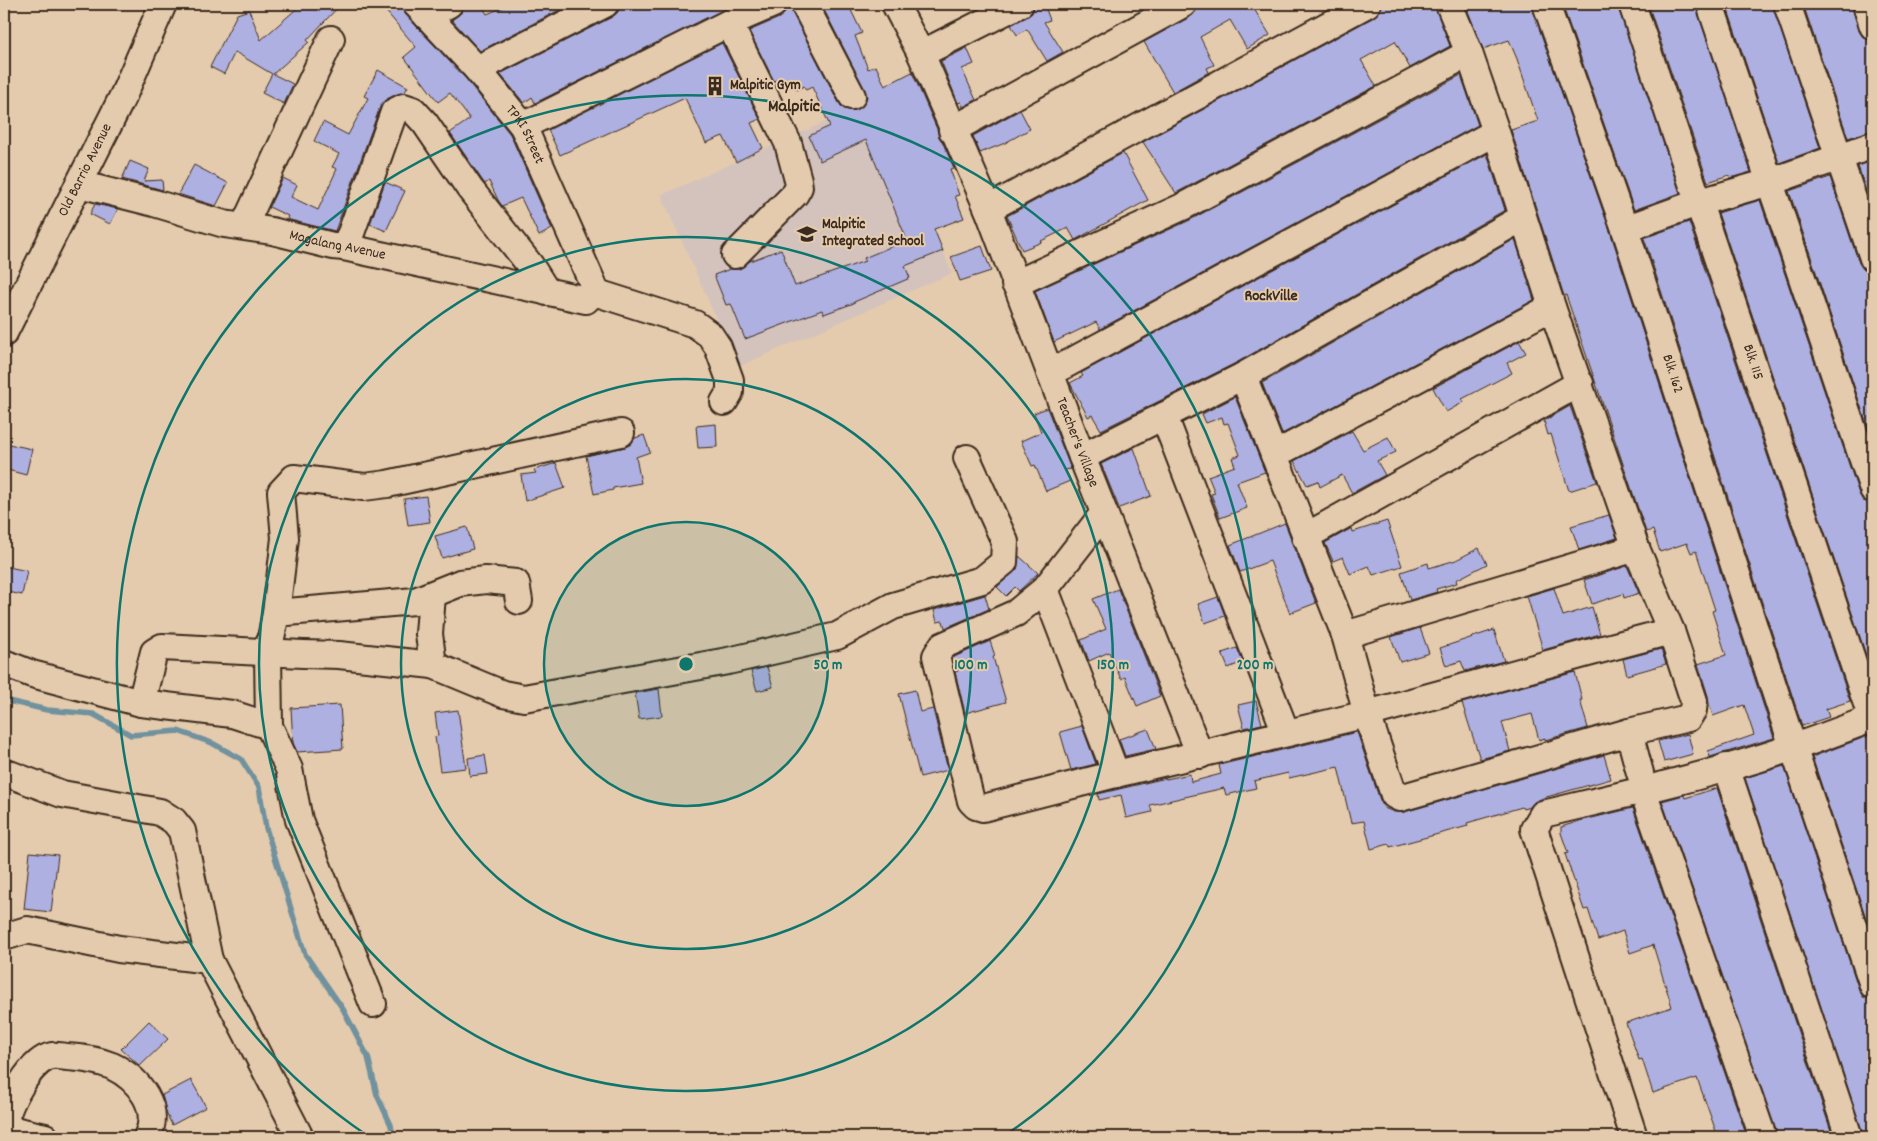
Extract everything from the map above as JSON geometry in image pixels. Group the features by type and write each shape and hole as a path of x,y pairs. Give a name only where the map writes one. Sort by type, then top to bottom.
{"street":[{"name":"Old Barrio Avenue","path":"4,333 124,94 163,4"},
{"path":"477,69 605,4"},
{"path":"523,126 729,23 774,4"},
{"path":"804,4 852,96"},
{"name":"Teacher's Village","path":"896,4 921,54 952,130 988,209 1082,457 1200,755"},
{"path":"921,54 989,11 1020,4"},
{"path":"952,130 1183,4"},
{"path":"988,209 1367,4"},
{"path":"1243,376 1344,635 1367,714 1394,795 1400,798 1629,732 1688,718 1693,710 1694,701 1671,631 1636,548 1552,307 1469,53 1450,4"},
{"name":"Blk. 162","path":"1546,4 1625,229 1793,747 1873,985"},
{"name":"Blk. 115","path":"1632,4 1873,720"},
{"path":"1710,4 1873,489"},
{"path":"1788,4 1873,258"},
{"path":"1866,4 1873,26"},
{"name":"TPKI Street","path":"430,8 523,126 593,284 594,292"},
{"path":"729,23 788,143 799,187 795,194 735,255"},
{"path":"244,226 331,39"},
{"path":"1015,284 1182,207 1469,53"},
{"path":"344,247 351,233 394,112 404,107 414,110 425,123 470,189 530,265 547,292"},
{"path":"1050,373 1496,132"},
{"path":"1625,229 1700,202 1770,182 1873,145"},
{"name":"Magalang Avenue","path":"79,184 154,203 224,224 244,226 344,247 547,292 586,300 594,292"},
{"path":"1082,457 1243,376 1522,218"},
{"path":"594,292 695,324 710,334 718,347 730,380 730,392 724,402"},
{"path":"1274,455 1552,307"},
{"path":"1305,538 1580,383"},
{"path":"1164,416 1286,733"},
{"path":"373,1004 299,820 289,768 269,726 268,653 276,613 285,538 281,492 294,478 364,487 386,484 621,433"},
{"path":"141,703 154,652 162,646 268,653 339,654 433,665 503,694 524,698 728,660 837,636 893,606 982,580 1004,562 1005,542 967,458"},
{"path":"1104,513 1045,589 1016,613 942,646 936,656 971,801 976,806 983,808 1367,714 1588,652 1671,631"},
{"path":"1344,635 1636,548"},
{"path":"276,613 414,601 460,582 504,580 516,583 519,601"},
{"path":"1045,589 1116,774"},
{"path":"432,595 429,634 433,665"},
{"path":"4,662 32,674 141,703 232,714 269,726"},
{"path":"1634,1137 1534,829 1543,814 1641,782 1726,767 1873,720"},
{"path":"1629,732 1641,782 1762,1137"},
{"path":"1726,767 1849,1137"},
{"path":"4,772 62,794 160,812 174,821 182,831 209,960 300,1137"},
{"path":"4,937 27,930 119,949 209,960"},
{"path":"45,1137 9,1129 4,1123 19,1088 34,1065 51,1056 87,1058 112,1066 129,1076 144,1093 152,1111 152,1123 147,1137"}],"shaded area":[{"name":"Malpitic Integrated School","path":"881,97 952,273 738,367 661,195"}],"building":[{"path":"302,4 341,4 307,40 309,42 273,74 293,84 284,104 262,93 272,74 235,52 224,74 210,67 237,14 249,10 261,40"},
{"path":"380,4 401,4 405,14 466,79 510,134 552,229 539,236 521,198 502,206 489,181 485,184 450,133 470,119 450,93 438,102 404,57 416,47"},
{"path":"464,4 481,4 487,14 511,4 564,4 565,7 480,51 452,20 462,12"},
{"path":"620,4 725,4 727,8 535,103 532,97 524,103 500,74 612,17 618,12"},
{"path":"788,4 839,103 844,109 852,111 858,109 864,104 867,97 821,4 848,4 862,33 855,36 868,69 876,66 885,86 912,72 954,168 950,169 959,195 955,196 964,218 934,229 943,251 905,266 910,278 854,303 824,314 822,310 745,339 731,304 726,305 714,275 730,269 739,269 750,261 781,249 795,286 865,261 864,258 907,240 866,140 820,161 809,136 830,126 812,87 806,90 804,86 797,90 790,81 786,84 781,78 774,81 749,31 779,18 785,13"},
{"path":"1035,4 1044,4 1050,20 1044,22 1063,52 1047,61 1027,29 1017,35 1011,25 1032,13"},
{"path":"1198,4 1251,4 1270,35 1247,49 1230,20 1200,37 1214,65 1207,68 1209,72 1173,92 1144,42 1190,17 1196,11"},
{"path":"1382,4 1434,4 1450,46 1410,68 1395,41 1361,60 1376,86 1176,193 1143,142 1374,17 1380,11"},
{"path":"1465,4 1531,4 1611,234 1774,738 1710,757 1708,751 1754,735 1744,705 1713,716 1709,704 1698,664 1726,655 1712,611 1715,610 1696,551 1691,553 1687,543 1660,552 1653,530 1646,532 1566,295 1564,296 1511,130 1538,121 1517,59 1509,40 1483,49"},
{"path":"1562,4 1617,4 1680,193 1634,210"},
{"path":"1648,4 1695,4 1751,172 1730,178 1729,175 1708,182"},
{"path":"1726,4 1772,4 1820,148 1779,163"},
{"path":"1803,4 1851,4 1859,31 1863,37 1870,41 1873,49 1873,130 1848,138"},
{"path":"722,43 760,119 751,123 763,148 736,162 723,136 706,143 685,98 560,155 548,130"},
{"path":"967,48 974,64 962,69 976,100 963,107 961,102 958,103 941,61"},
{"path":"378,70 408,87 404,93 387,99 380,107 335,231 290,220 287,218 288,216 269,207 283,178 297,185 291,197 318,210 337,169 332,167 339,154 314,141 323,122 348,135 368,98 364,96"},
{"path":"1461,75 1478,125 1100,329 1096,322 1054,342 1035,291 1188,221"},
{"path":"1020,110 1030,129 1005,143 980,153 973,136"},
{"path":"1123,153 1148,200 1075,240 1068,228 1022,250 1007,216"},
{"path":"1487,154 1505,210 1236,363 1101,430 1092,415 1088,417 1070,383 1083,376 1081,373"},
{"path":"130,161 149,169 144,181 162,180 163,190 122,179"},
{"path":"1873,161 1873,212 1858,166"},
{"path":"194,165 228,183 216,206 178,194"},
{"path":"1830,177 1859,263 1864,270 1873,273 1873,370 1869,371 1873,384 1873,443 1789,191"},
{"path":"385,182 405,191 386,231 370,224"},
{"path":"1760,200 1859,494 1863,501 1873,504 1873,676 1718,213"},
{"path":"95,204 118,209 110,224 90,214"},
{"path":"1689,222 1850,701 1826,709 1829,717 1802,726 1644,238"},
{"path":"1515,239 1534,300 1282,434 1262,383"},
{"path":"982,246 991,271 960,281 951,257"},
{"path":"1519,341 1526,353 1507,363 1512,373 1462,399 1464,402 1446,412 1433,388"},
{"path":"1235,397 1265,472 1237,482 1247,508 1220,518 1211,494 1215,493 1208,476 1235,466 1232,458 1240,455 1228,423 1224,424 1222,417 1206,423 1202,414"},
{"path":"1570,406 1597,482 1569,491 1551,434 1548,435 1544,421"},
{"path":"1047,408 1071,469 1065,470 1070,481 1046,491 1035,465 1032,466 1021,441 1041,432 1034,413"},
{"path":"716,424 717,447 698,448 696,426"},
{"path":"1352,431 1363,450 1388,437 1396,452 1377,461 1385,475 1352,493 1342,475 1320,487 1318,481 1307,485 1294,461"},
{"path":"644,435 650,452 636,457 641,483 613,488 613,490 594,494 586,456 625,447 631,444 635,438"},
{"path":"4,443 32,449 26,475 4,469"},
{"path":"1134,448 1151,496 1119,508 1101,464"},
{"path":"556,463 565,488 525,501 521,475 536,473 534,470"},
{"path":"426,496 430,522 408,525 404,499"},
{"path":"1609,515 1617,538 1579,550 1571,526"},
{"path":"1387,521 1402,566 1373,575 1369,566 1350,574 1343,557 1333,561 1325,543 1352,528 1353,532"},
{"path":"1285,523 1316,603 1290,613 1270,561 1240,572 1230,545"},
{"path":"467,527 473,549 442,558 435,536"},
{"path":"1479,548 1487,564 1456,580 1457,583 1436,589 1437,592 1410,600 1401,572 1428,563 1429,568 1456,560"},
{"path":"1019,556 1038,573 1019,591 1015,587 1006,596 997,587 1017,569"},
{"path":"4,566 27,571 22,595 4,591"},
{"path":"1627,566 1639,593 1624,598 1623,594 1592,604 1584,580"},
{"path":"1554,588 1563,616 1592,607 1600,634 1543,650 1527,596"},
{"path":"1118,589 1160,696 1137,706 1125,677 1121,679 1109,652 1089,661 1081,640 1106,629 1093,599"},
{"path":"985,595 989,609 945,628 943,621 937,622 934,610"},
{"path":"1218,597 1225,616 1205,623 1198,604"},
{"path":"1420,628 1429,653 1400,662 1391,637"},
{"path":"1494,630 1504,661 1465,671 1461,661 1446,666 1440,648"},
{"path":"990,641 1006,702 965,713 955,672 958,671 954,657"},
{"path":"1237,648 1243,662 1228,668 1222,653"},
{"path":"1661,649 1666,664 1627,675 1623,659"},
{"path":"767,667 773,687 757,691 751,671"},
{"path":"1575,672 1588,728 1539,740 1532,714 1502,722 1510,751 1480,759 1462,703"},
{"path":"659,689 662,716 639,719 635,693"},
{"path":"915,690 920,712 933,709 948,770 920,777 899,694"},
{"path":"1256,701 1262,724 1244,728 1238,705"},
{"path":"340,705 343,749 297,752 293,743 291,708"},
{"path":"458,710 466,768 440,771 435,737 438,736 435,713"},
{"path":"1082,726 1096,764 1071,770 1060,732"},
{"path":"1148,729 1156,749 1125,756 1119,739"},
{"path":"1357,732 1380,800 1384,808 1394,812 1404,812 1604,755 1611,779 1543,798 1534,802 1530,807 1523,809 1522,807 1467,823 1468,826 1390,847 1389,844 1371,849 1364,821 1351,823 1338,767 1289,778 1288,773 1254,781 1256,788 1226,795 1224,788 1150,805 1152,812 1126,818 1121,795 1099,800 1098,794 1190,774 1191,782 1221,774 1219,765"},
{"path":"1688,734 1693,754 1664,762 1658,741"},
{"path":"1868,736 1873,737 1873,939 1812,757"},
{"path":"485,755 488,774 470,776 468,758"},
{"path":"1784,766 1859,990 1863,997 1873,1000 1873,1131 1863,1134 1745,778"},
{"path":"1717,788 1833,1137 1778,1137 1662,801 1684,795 1685,798"},
{"path":"1633,808 1747,1137 1718,1137 1697,1078 1653,1093 1642,1059 1639,1060 1626,1023 1672,1007 1653,945 1630,953 1623,931 1598,940 1588,909 1584,910 1565,854 1568,853 1561,833 1561,827"},
{"path":"30,852 58,855 51,912 24,909"},
{"path":"149,1021 168,1039 140,1066 121,1049"},
{"path":"191,1080 206,1107 172,1125 167,1115 162,1095"}],"waterway":[{"path":"4,700 47,710 93,714 131,735 178,731 212,743 241,759 259,787 266,828 305,954 343,1009 368,1057 377,1095 391,1125 393,1137"}],"place":[{"name":"Malpitic Gym","path":"715,86"},
{"name":"Malpitic Integrated School","path":"807,234"}],"district":[{"name":"Malpitic","path":"794,107"},
{"name":"RockVille","path":"1271,296"}]}
